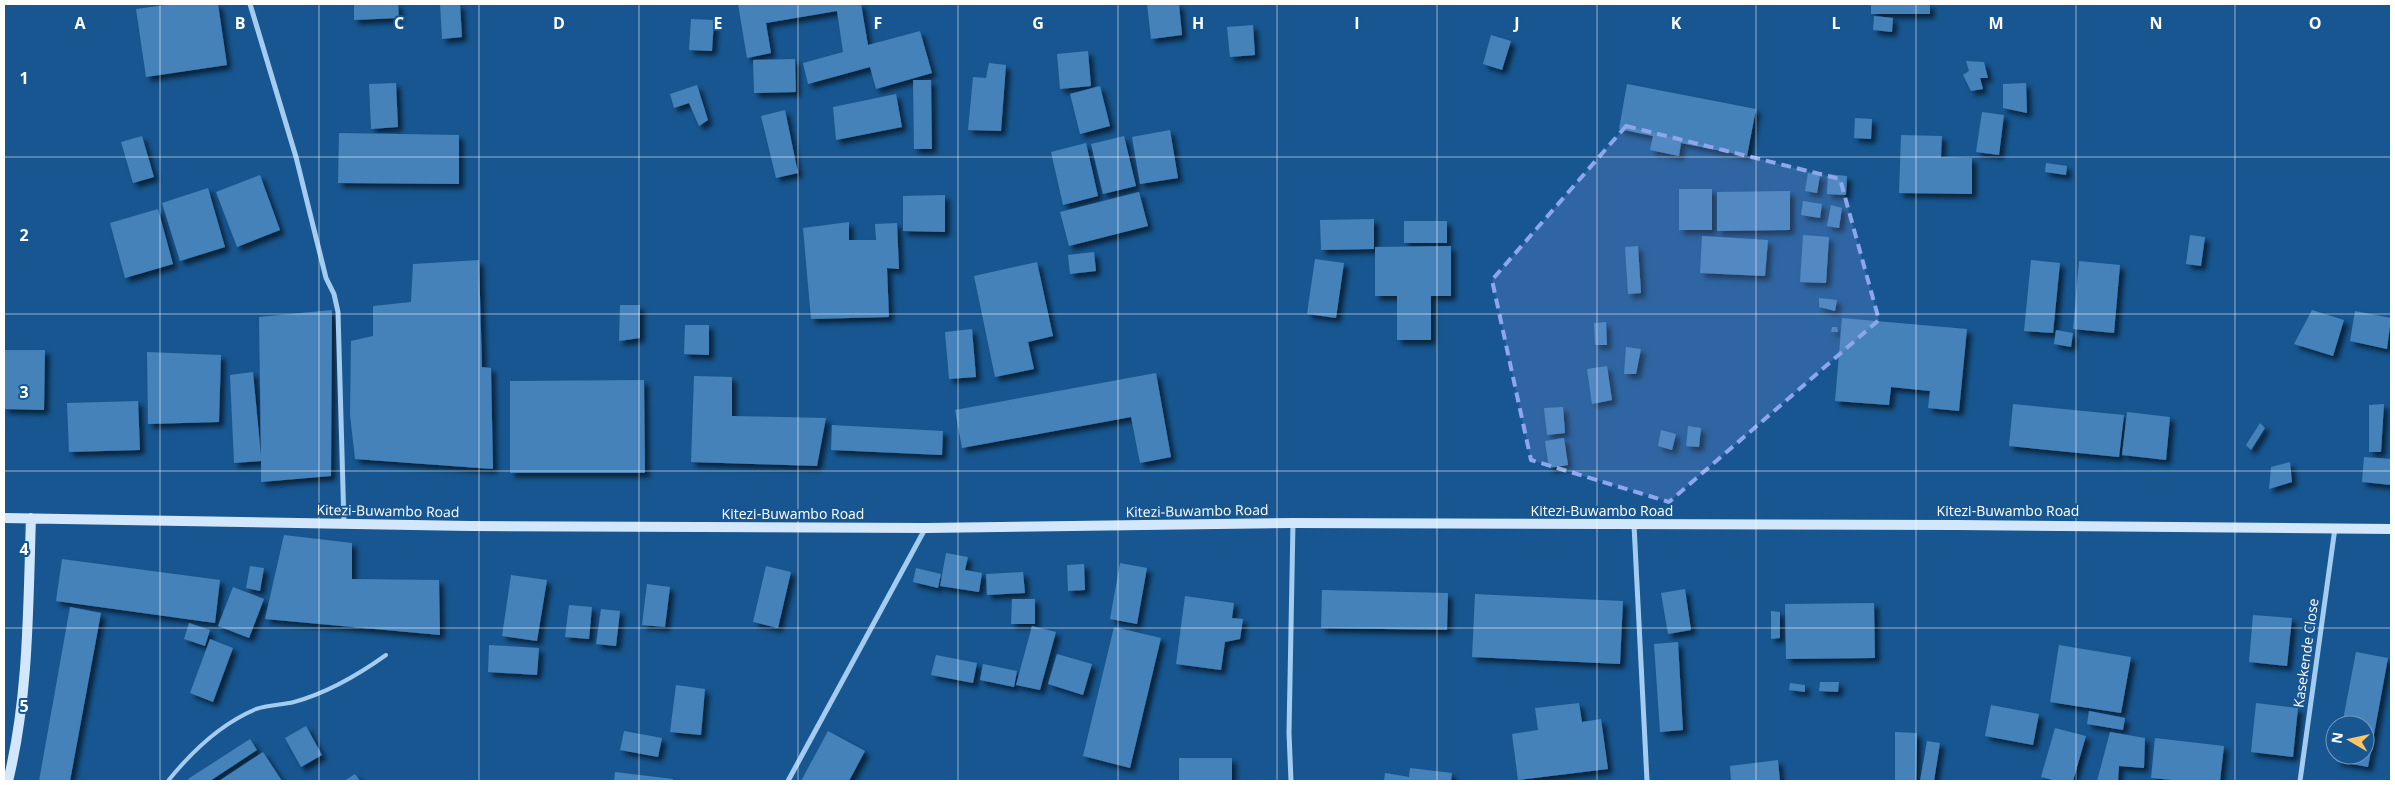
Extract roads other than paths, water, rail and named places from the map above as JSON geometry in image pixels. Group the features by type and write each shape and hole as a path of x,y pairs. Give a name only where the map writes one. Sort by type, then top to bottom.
{"street":[{"path":"250,4 296,157 326,278 334,294 338,312 344,524"},
{"name":"Kitezi-Buwambo Road","path":"4,518 344,524 926,528 1293,523 2391,529"},
{"path":"8,781 20,712 28,627 31,518"},
{"path":"1291,781 1289,733 1293,523"},
{"path":"1634,525 1647,781"},
{"path":"788,781 926,528"},
{"name":"Kasekende Close","path":"2300,781 2335,528"}],"lane":[{"path":"168,781 191,752 220,729 257,709 294,702 335,687 386,656"}]}
